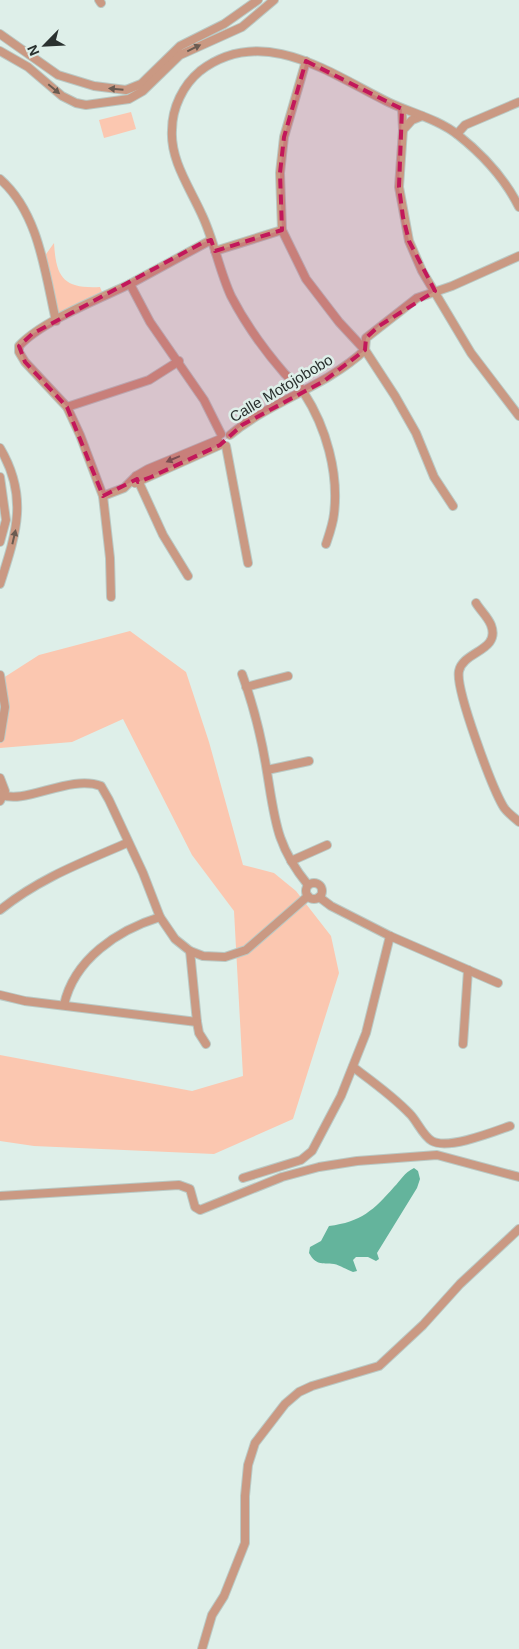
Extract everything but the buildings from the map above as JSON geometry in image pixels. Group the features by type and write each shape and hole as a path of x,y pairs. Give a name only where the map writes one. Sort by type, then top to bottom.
{"street":[{"path":"0,34 58,75 94,86 126,90 142,84 180,46 229,21 258,0"},
{"path":"0,52 28,68 62,96 76,103 86,105 116,101 138,95 180,55 242,27 274,0"},
{"path":"326,544 334,515 334,476 324,433 304,391 286,374 265,349 231,295 203,218 178,164 171,131 174,114 188,82 208,66 238,52 267,52 306,61 336,73 402,108 457,134 501,178 519,207"},
{"path":"306,61 284,137 280,173 282,230 306,279 339,322 365,350 416,433 434,477 453,506"},
{"path":"457,134 465,125 519,102"},
{"path":"402,108 403,130 399,187 403,217 409,241 422,271 471,353 519,416"},
{"path":"403,130 408,123 422,116"},
{"path":"0,180 17,196 33,228 56,321"},
{"path":"215,251 282,230"},
{"path":"111,597 110,558 103,496 80,435 67,407 25,362 19,352 19,346 24,340 56,321 130,284 210,240"},
{"name":"Calle Motojobobo","path":"221,441 242,425 279,403 324,381 365,350 366,338 379,326 417,298 452,286 519,256"},
{"path":"130,284 150,322 179,361 204,400 221,441 248,563"},
{"path":"67,407 149,380 179,361"},
{"path":"103,496 135,481 148,468 221,441"},
{"path":"0,448 10,469 18,501 16,532 3,561 0,581"},
{"path":"0,477 6,520 0,542"},
{"path":"135,481 163,535 188,576"},
{"path":"476,603 491,626 492,638 489,644 464,661 458,672 461,688 477,744 504,808 519,822"},
{"path":"242,674 267,770 277,831 291,861 308,885"},
{"path":"0,675 5,707 0,738"},
{"path":"246,686 288,676"},
{"path":"267,770 308,761"},
{"path":"0,778 5,792 1,797"},
{"path":"1,797 11,798 72,784 94,784 101,786 143,874 160,917 175,939 190,951 203,956 225,957 246,950 308,896"},
{"path":"0,910 25,890 47,878 127,843"},
{"path":"291,861 327,845"},
{"path":"314,883 319,886 321,891 319,896 314,899 308,896 306,891 308,885 314,883"},
{"path":"319,896 331,906 390,936 498,984"},
{"path":"64,1005 74,978 97,950 135,925 160,917"},
{"path":"244,1178 301,1160 312,1151 353,1068 366,1033 390,936"},
{"path":"190,951 197,1022 199,1033 206,1044"},
{"path":"463,1044 468,970"},
{"path":"0,995 25,1001 197,1022"},
{"path":"353,1068 384,1090 410,1114 431,1140 440,1143 457,1142 510,1126"},
{"path":"0,1196 179,1185 190,1189 195,1207 200,1210 282,1177 319,1167 357,1161 437,1155 519,1176"},
{"path":"202,1649 212,1615 224,1596 245,1543 245,1496 248,1465 255,1443 285,1404 299,1392 312,1386 379,1366 416,1331 460,1284 519,1228"}],"highlighted area":[{"path":"306,61 402,109 399,187 403,217 409,241 435,291 379,326 366,338 365,350 324,381 242,425 220,445 151,477 138,482 137,479 103,496 67,407 25,362 19,346 32,334 202,243 211,240 215,251 282,230 280,173 284,137"}],"shaded area":[{"path":"131,112 136,129 104,138 99,120"},
{"path":"54,243 57,264 64,278 77,286 100,287 102,292 59,315 44,257"},
{"path":"130,631 186,672 209,742 243,865 274,873 296,891 331,936 339,973 293,1119 214,1154 34,1146 0,1141 0,1055 192,1091 243,1076 234,911 192,855 123,719 72,742 0,748 0,680 39,655"},
{"path":"414,1168 418,1171 420,1179 417,1188 377,1253 379,1259 376,1261 368,1257 356,1257 353,1260 357,1271 353,1272 336,1265 319,1263 314,1260 309,1253 310,1247 321,1241 329,1226 350,1221 366,1214 380,1202 405,1174"}]}
